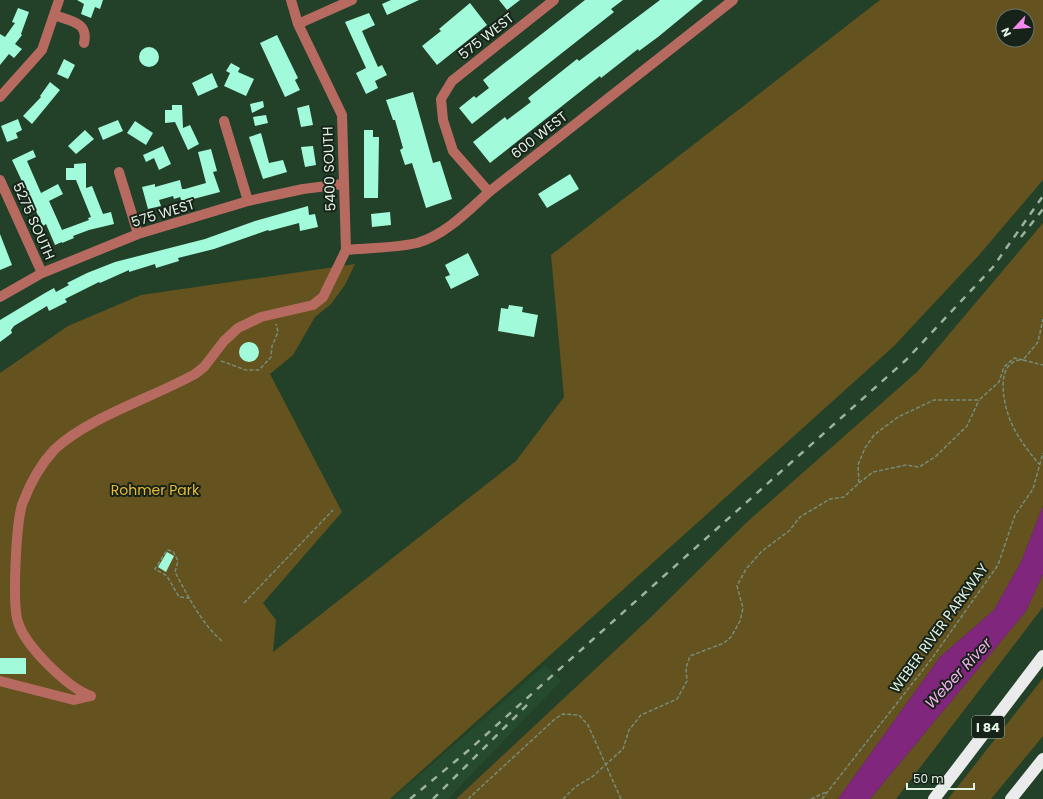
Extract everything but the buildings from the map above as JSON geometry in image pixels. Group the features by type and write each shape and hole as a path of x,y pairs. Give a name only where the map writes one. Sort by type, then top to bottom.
{"highway":[{"name":"I 84","path":"934,799 1043,656"},
{"path":"1011,799 1043,759"}],"street":[{"path":"0,97 42,50 59,0"},
{"name":"5400 SOUTH","path":"291,0 298,24 342,116 346,250"},
{"path":"298,24 352,0"},
{"name":"575 WEST","path":"489,192 452,151 443,120 441,99 452,81 554,0"},
{"name":"600 WEST","path":"346,250 417,243 439,233 461,218 489,192 733,0"},
{"path":"54,15 75,22 83,28 86,34 84,43"},
{"path":"224,121 248,201"},
{"path":"119,172 138,234"},
{"name":"5275 SOUTH","path":"0,180 42,273"},
{"name":"575 WEST","path":"0,297 42,273 138,234 248,201 303,189 343,184"},
{"path":"0,681 74,700 91,696 66,681 24,638 18,622 15,603 19,521 23,502 43,463 55,449 69,438 93,424 195,374 212,358 224,341 238,328 261,317 307,307 323,297 346,250"}],"path":[{"path":"212,358 246,370 259,370 271,357 272,346 278,332 274,314"},
{"path":"1039,464 1019,438 1006,407 1003,380 1006,368 1014,361 1022,360 1038,342 1043,319"},
{"path":"564,799 575,787 592,777 623,749 629,730 641,715 677,699 687,681 686,668 690,656 724,643 731,637 740,622 743,608 737,586 746,569 762,551 789,531 800,517 830,499 844,497 873,472 906,466 919,467 935,457 967,426 979,400 999,382 1004,367 1014,358 1043,365"},
{"path":"859,483 858,466 865,448 874,434 898,417 934,400 979,400"},
{"name":"WEBER RIVER PARKWAY","path":"822,799 933,657 998,565 1015,515 1033,489 1043,453"},
{"path":"244,603 333,510"},
{"path":"190,598 179,597 167,576 155,569 167,550 172,551 178,561 175,572 190,598 212,632 222,641"},
{"path":"468,799 556,718 563,714 579,715 588,725 621,799"},
{"path":"811,799 827,792"}],"shaded area":[{"path":"545,665 561,681 448,799 392,799"}],"green space":[{"name":"Rohmer Park","path":"880,0 1043,0 1043,180 980,254 894,346 390,799 0,799 0,373 68,326 141,295 355,264 345,285 331,304 315,317 293,355 270,374 342,512 263,603 276,620 273,652 516,461 564,397 551,255"},
{"path":"1043,223 1043,506 1021,562 994,610 940,657 838,799 456,799 651,617 747,522 918,371"},
{"path":"1043,574 1043,607 896,799 870,799 1026,611"},
{"path":"1043,678 1043,736 991,799 948,799"}],"water":[{"name":"Weber River","path":"1043,506 1043,574 1026,611 870,799 838,799 940,657 994,610 1021,562"}],"railway":[{"path":"410,799 470,749 906,360 993,267 1043,196"},
{"path":"1021,237 1043,209"},
{"path":"433,799 532,700"}]}
